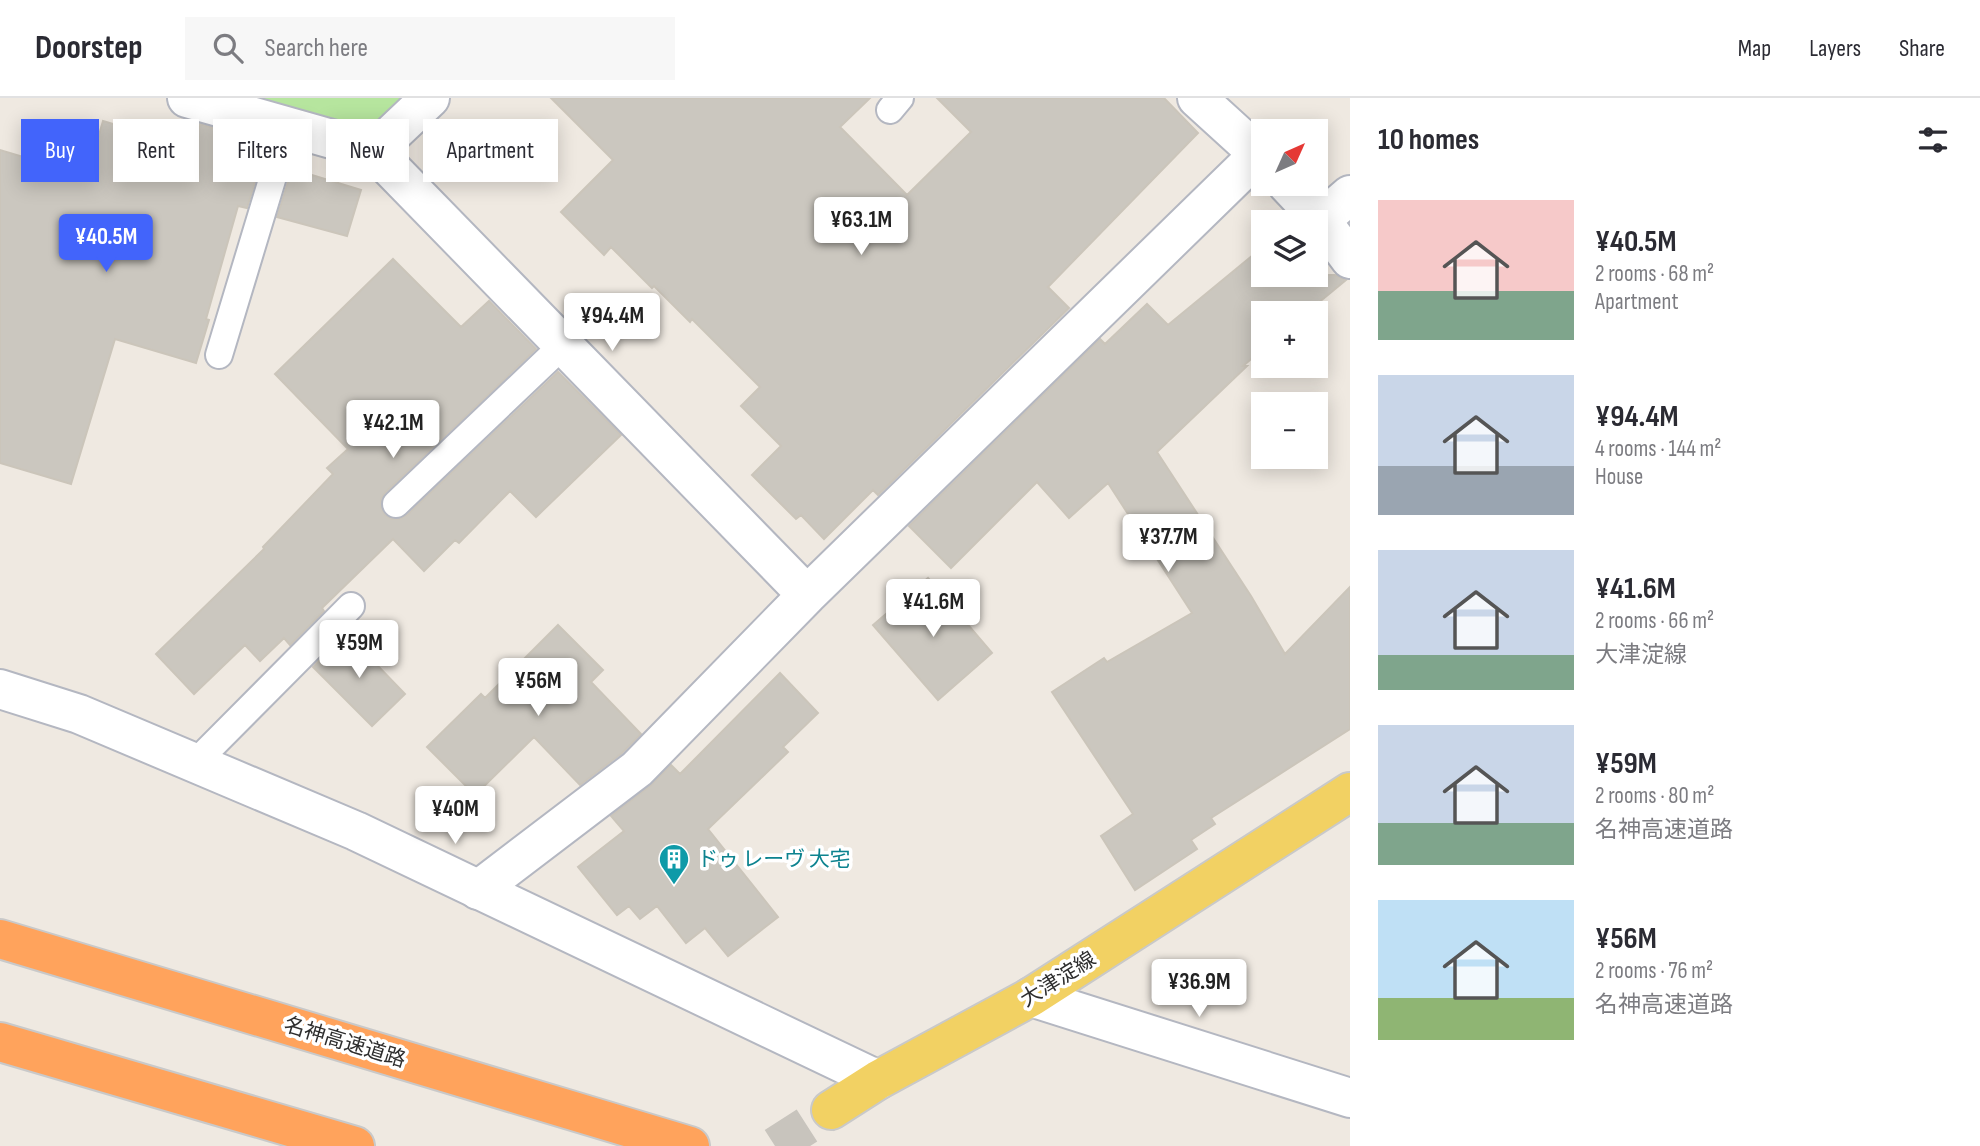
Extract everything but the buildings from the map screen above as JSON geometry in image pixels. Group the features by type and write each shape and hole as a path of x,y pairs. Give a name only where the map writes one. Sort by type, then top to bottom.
{"highway":[{"name":"名神高速道路","path":"0,939 690,1146"},
{"path":"0,1042 355,1146"}],"main road":[{"name":"大津淀線","path":"831,1111 878,1080 1031,997 1350,792"}],"street":[{"path":"187,98 260,119"},
{"path":"407,119 429,98"},
{"path":"1197,98 1251,147"},
{"path":"478,890 637,769 807,595 1251,166"},
{"path":"404,182 807,595"},
{"path":"1328,214 1350,195"},
{"path":"1298,196 1312,210"},
{"path":"1328,229 1350,259"},
{"path":"0,689 79,714 356,831 878,1080"},
{"path":"1031,997 1350,1098"}],"lane":[{"path":"219,355 271,182"},
{"path":"396,504 563,345"},
{"path":"195,763 351,606"},
{"path":"0,1057 43,1055"}],"green space":[{"path":"257,98 408,98 382,119 330,119"}],"tunnel":[{"path":"775,1146 831,1110"}],"place":[{"name":"ドゥ レーヴ 大宅","path":"674,886"}]}
